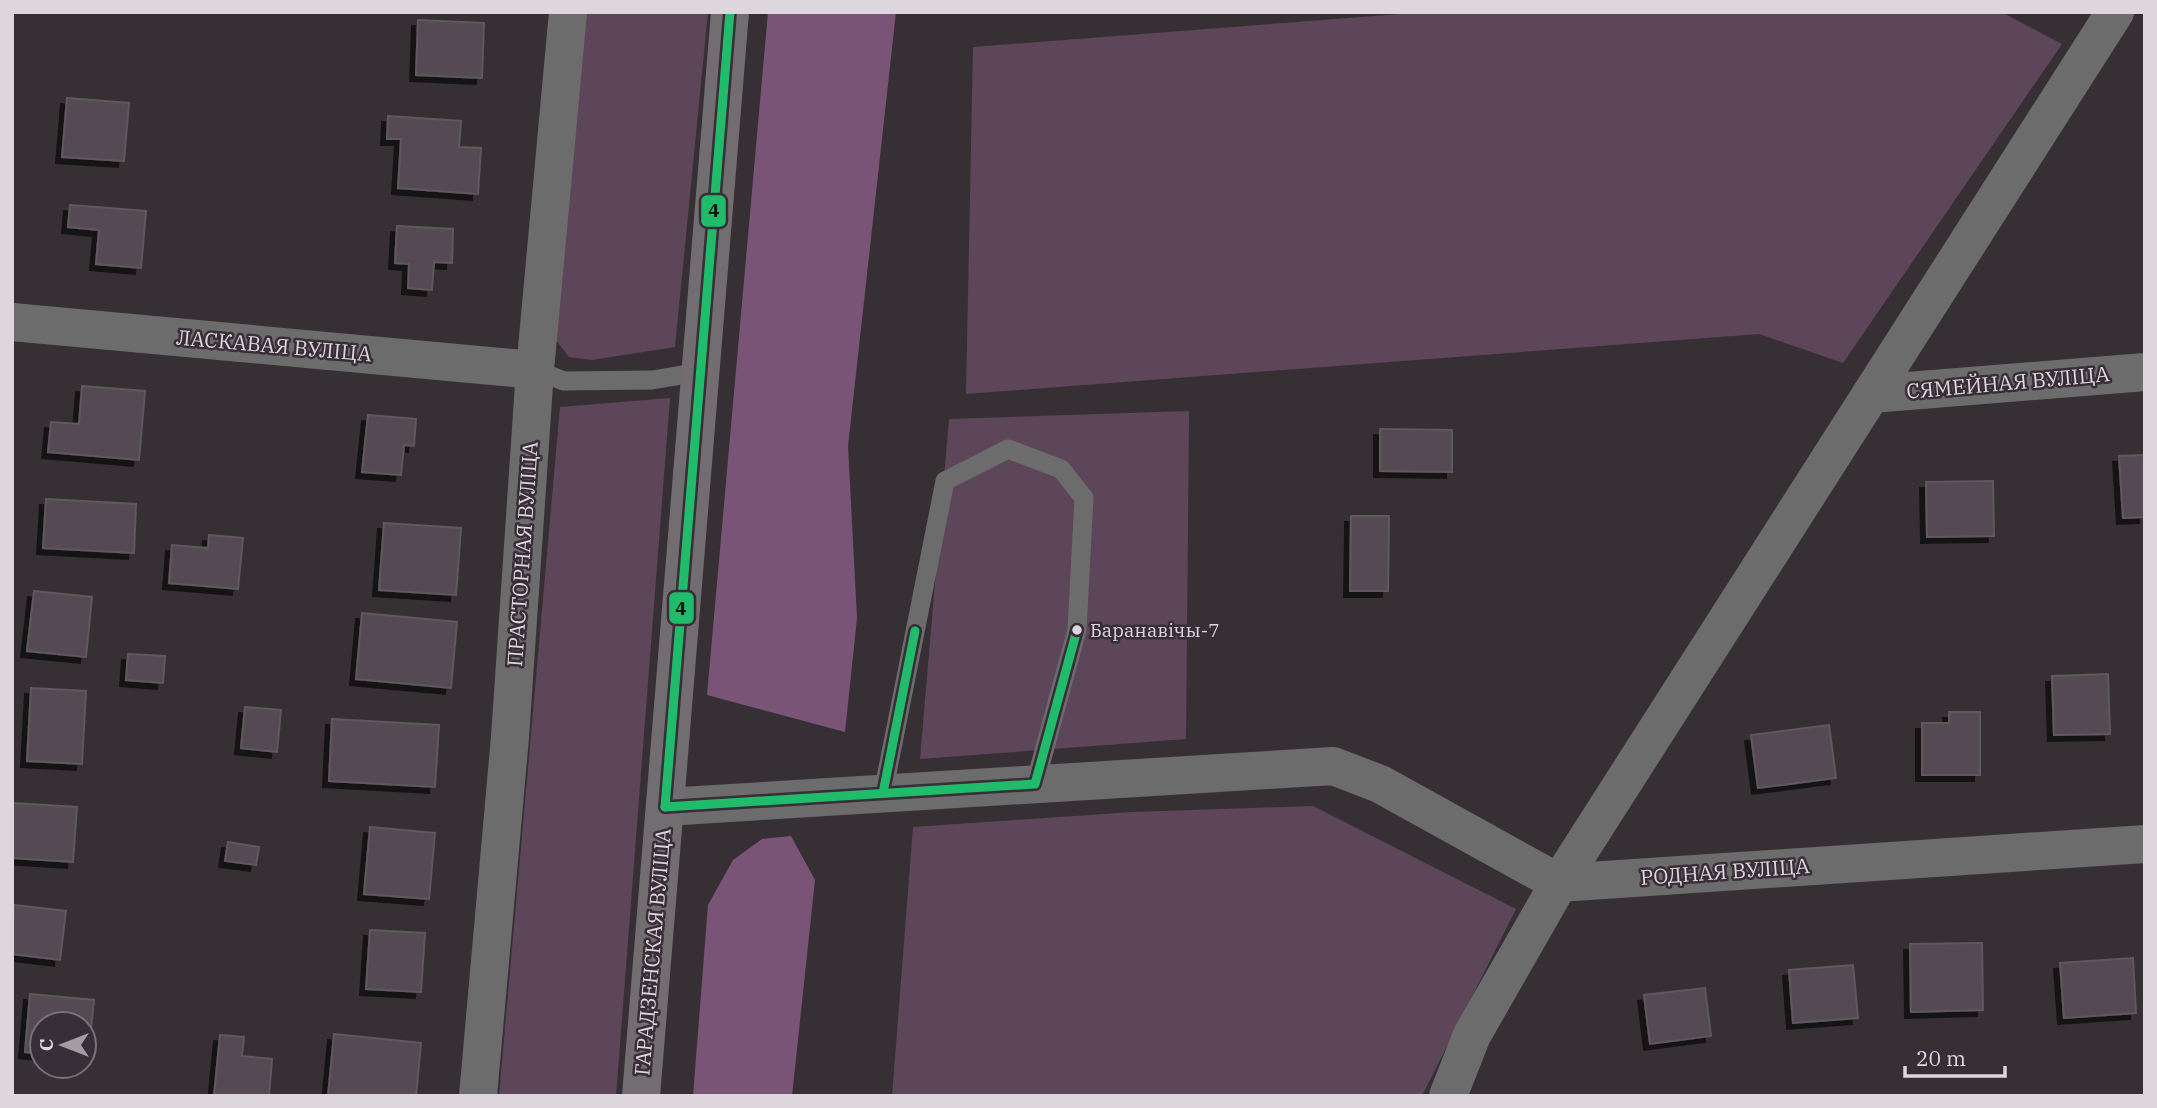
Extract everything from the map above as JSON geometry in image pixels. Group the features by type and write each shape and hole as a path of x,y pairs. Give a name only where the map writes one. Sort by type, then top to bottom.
{"main road":[{"name":"ГАРАДЗЕНСКАЯ ВУЛІЦА","path":"640,1096 730,12"}],"street":[{"name":"ПРАСТОРНАЯ ВУЛІЦА","path":"478,1096 510,737 535,370 568,12"},
{"path":"1448,1096 1472,1035 1559,883 2115,12"},
{"name":"ЛАСКАВАЯ ВУЛІЦА","path":"12,322 535,370"},
{"name":"СЯМЕЙНАЯ ВУЛІЦА","path":"1871,394 2145,372"},
{"path":"665,807 1333,766 1380,784 1559,883"},
{"name":"РОДНАЯ ВУЛІЦА","path":"1559,883 2145,844"}],"lane":[{"path":"535,370 564,381 652,380 700,372"},
{"path":"883,793 945,481 1008,449 1062,469 1084,498 1077,630 1035,784"}],"shaded area":[{"path":"580,12 708,12 675,347 592,360 569,357 555,339"},
{"path":"768,12 896,12 848,446 857,618 845,732 707,695"},
{"path":"1426,12 2001,12 2062,44 1843,363 1759,334 966,394 973,47"},
{"path":"670,398 616,1096 499,1096 560,407"},
{"path":"1189,411 1186,739 920,759 949,419"},
{"path":"1313,806 1516,909 1422,1096 892,1096 913,827 1133,812"},
{"path":"791,836 815,880 792,1096 693,1096 708,905 733,860 762,839"}],"building":[{"path":"418,20 484,23 482,78 416,75"},
{"path":"67,98 129,103 124,161 62,157"},
{"path":"388,116 461,121 459,147 481,148 478,194 398,188 401,139 387,139"},
{"path":"70,205 146,211 141,268 96,264 99,230 68,227"},
{"path":"397,226 453,229 452,263 434,262 432,290 408,288 409,264 395,263"},
{"path":"82,386 145,391 139,460 48,452 51,422 79,424"},
{"path":"368,415 416,419 414,446 404,445 401,475 362,472"},
{"path":"1380,429 1452,430 1452,472 1380,471"},
{"path":"2145,455 2145,517 2123,518 2119,456"},
{"path":"1993,481 1994,536 1927,537 1926,482"},
{"path":"46,499 136,504 134,553 43,548"},
{"path":"1351,516 1389,516 1388,591 1350,591"},
{"path":"384,523 461,528 456,595 379,590"},
{"path":"209,535 243,538 238,589 169,583 172,545 208,548"},
{"path":"34,591 92,597 86,657 27,651"},
{"path":"362,613 457,622 451,688 356,679"},
{"path":"128,654 165,656 163,683 126,680"},
{"path":"2108,674 2110,734 2054,735 2052,676"},
{"path":"31,688 86,691 82,764 27,761"},
{"path":"245,707 281,710 277,752 241,748"},
{"path":"1949,712 1980,712 1980,775 1922,775 1922,723 1949,723"},
{"path":"332,719 439,725 435,787 329,781"},
{"path":"1829,725 1836,778 1758,788 1751,735"},
{"path":"13,803 77,807 73,862 12,858"},
{"path":"370,827 435,833 429,899 364,894"},
{"path":"228,842 259,847 256,865 225,861"},
{"path":"14,905 66,911 60,960 12,954"},
{"path":"370,930 425,933 421,992 366,989"},
{"path":"1982,943 1983,1010 1911,1012 1910,944"},
{"path":"2133,958 2136,1013 2064,1018 2060,963"},
{"path":"1853,965 1858,1018 1793,1023 1789,970"},
{"path":"1705,988 1711,1036 1650,1044 1644,995"},
{"path":"30,994 94,1000 93,1010 29,1010"},
{"path":"28,1017 28,1052 25,1052"},
{"path":"334,1034 421,1043 416,1096 328,1096"},
{"path":"220,1035 244,1037 242,1056 272,1059 269,1096 214,1096"}],"transit line":[{"name":"4","path":"665,807 730,12"},
{"name":"4","path":"665,807 1035,784 1077,630"},
{"name":"4","path":"883,793 915,631"}],"place":[{"name":"Баранавічы-7","path":"1077,630"}]}
